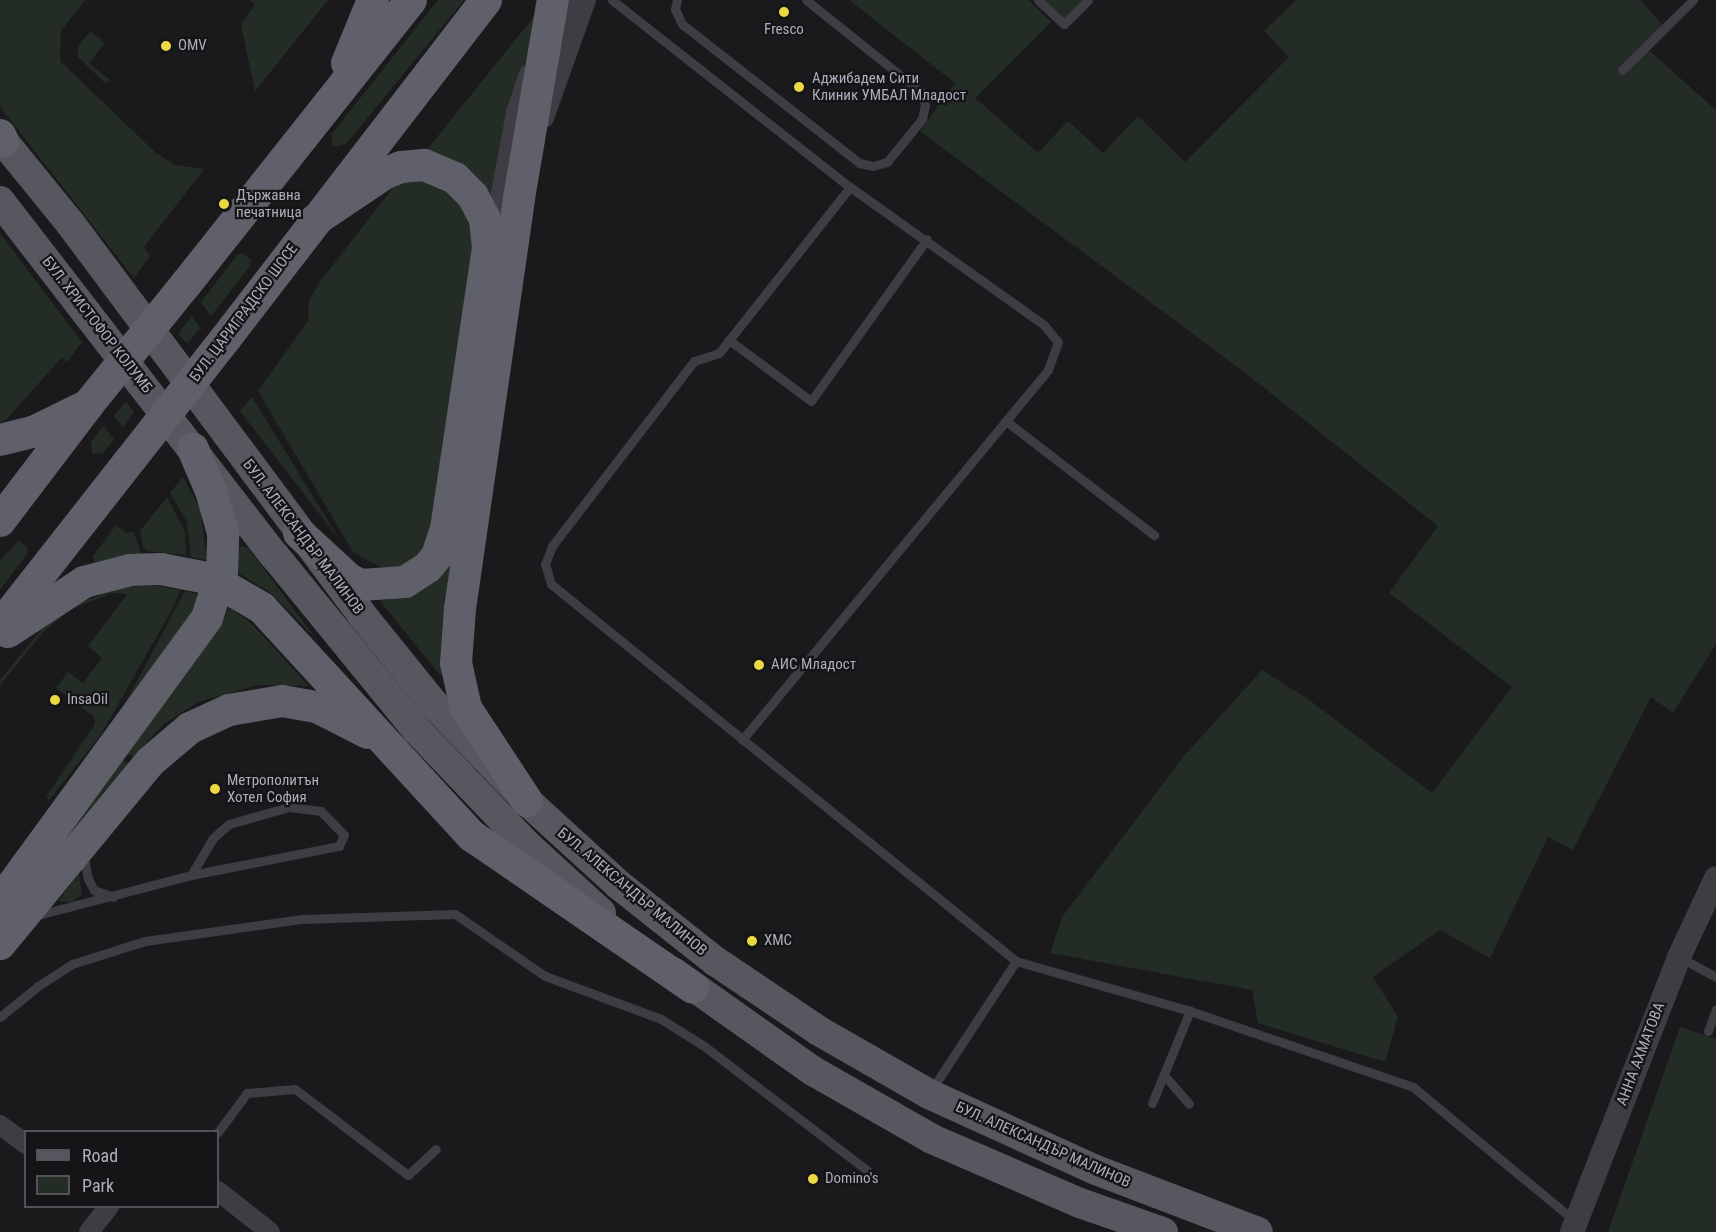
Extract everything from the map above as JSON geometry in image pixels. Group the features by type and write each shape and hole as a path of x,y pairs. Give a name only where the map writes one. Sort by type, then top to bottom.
{"highway":[{"path":"330,102 373,0"},
{"path":"0,521 88,405 411,0"},
{"name":"БУЛ. ЦАРИГРАДСКО ШОСЕ","path":"0,626 226,338 486,0"},
{"path":"527,801 466,708 456,663 460,609 519,198 542,47 553,0"},
{"path":"299,533 349,579 361,585 405,582 428,567 437,556 446,529 487,267 488,232 480,207 464,186 436,168 401,167 314,221"},
{"path":"0,440 33,432 88,405"},
{"path":"0,945 10,911 207,618 222,571 223,533 211,491 193,449"},
{"path":"0,638 84,582 130,570 161,569 219,582 262,608 391,749 492,854 693,988"},
{"path":"10,911 87,837 169,742 229,710 266,702 308,704 359,727 391,749"}],"main road":[{"name":"БУЛ. АЛЕКСАНДЪР МАЛИНОВ","path":"1,138 165,350 299,533 433,702 527,801 619,885 715,961 819,1031 929,1094 1096,1170 1258,1232"},
{"name":"БУЛ. ХРИСТОФОР КОЛУМБ","path":"0,201 193,449"},
{"name":"БУЛ. АЛЕКСАНДЪР МАЛИНОВ","path":"193,449 329,624 423,737 537,853 606,917 693,988 813,1071 932,1139 1060,1195 1163,1232"}],"street":[{"path":"487,267 516,113 542,47 579,0"},
{"path":"519,198 586,0"},
{"name":"АННА АХМАТОВА","path":"1574,1227 1678,957 1716,879"},
{"path":"0,1125 24,1143"},
{"path":"219,1192 270,1232"},
{"path":"89,1232 107,1208"}],"lane":[{"path":"612,0 850,187 927,239 1044,325 1058,342 1048,370 742,740"},
{"path":"677,0 675,9 681,24 859,163 873,166 886,162 922,119 925,105 921,92 806,0"},
{"path":"1038,0 1064,24 1088,0"},
{"path":"1622,70 1693,0"},
{"path":"850,187 719,353 694,361 552,546 545,564 546,575 558,591 1016,961 1190,1011 1413,1087 1574,1227"},
{"path":"729,340 811,401 927,239"},
{"path":"1006,422 1154,535"},
{"path":"10,911 115,897 191,876 339,846 345,840 343,831 321,811 305,807 289,807 249,818 229,824 217,834 191,876"},
{"path":"87,837 83,861 87,879 94,890 115,897"},
{"path":"0,1017 38,986 72,964 145,941 302,919 455,914 545,976 661,1019 704,1046 867,1170"},
{"path":"1678,957 1716,977"},
{"path":"929,1094 1016,961"},
{"path":"1708,1031 1716,1009"},
{"path":"1152,1103 1190,1011"},
{"path":"1164,1074 1189,1104"},
{"path":"219,1131 247,1093 296,1089 408,1175 436,1149"}],"green space":[{"path":"0,0 85,0 61,31 60,61 156,153 175,165 204,169 144,247 150,256 134,278 0,107"},
{"path":"249,0 328,0 255,91 241,25 255,4"},
{"path":"438,0 464,0 346,144 333,147 331,135"},
{"path":"849,0 1028,0 1051,22 975,98 1038,153 1068,121 1103,153 1138,116 1185,162 1289,57 1264,31 1296,0 1640,0 1664,27 1645,47 1716,110 1716,644 1673,713 1651,697 1573,850 1548,837 1490,958 1440,930 1373,977 1398,1017 1385,1062 1258,1023 1252,990 1050,953 1062,917 1184,756 1262,670 1308,699 1432,793 1512,687 1389,593 1438,526 1240,369 920,131 955,83"},
{"path":"1038,0 1088,0 1064,24"},
{"path":"537,13 533,48 522,70 491,200 425,152"},
{"path":"90,31 105,43 89,63 110,80 106,84 78,57 78,47"},
{"path":"416,176 459,197 476,238 432,541 404,569 382,568 353,552 258,391 308,321 309,301 319,283 395,185"},
{"path":"0,233 82,342 67,362 61,358 7,419 0,422"},
{"path":"243,253 251,260 250,266 211,316 201,302 237,255"},
{"path":"192,316 200,328 187,344 178,334"},
{"path":"252,397 341,542 240,411"},
{"path":"126,401 134,412 123,427 114,416"},
{"path":"103,426 114,439 103,453 92,454 91,442"},
{"path":"183,477 200,508 207,560 191,557 187,522 170,493"},
{"path":"167,497 185,532 186,555 148,551 143,547 140,531"},
{"path":"116,525 126,533 133,531 142,555 95,563 93,556"},
{"path":"19,541 27,548 27,554 0,590 0,560"},
{"path":"456,544 443,674 440,675 380,601 394,598"},
{"path":"242,546 249,549 317,640 272,594 235,571 238,549"},
{"path":"157,586 180,590 174,606 100,736 49,800 46,797 95,724 94,717 56,688 68,672 83,683 102,658 88,646 127,594 112,593 72,609 45,630 0,685 0,680 41,630 73,605 122,587"},
{"path":"185,591 200,595 194,610 114,724"},
{"path":"229,608 251,623 309,686 259,685 198,702 164,724 133,757 126,752 219,628"},
{"path":"121,759 129,765 23,898"},
{"path":"79,874 82,894 71,903 58,901"},
{"path":"1680,1027 1716,1039 1716,1232 1608,1232"}],"place":[{"name":"Fresco","path":"784,12"},
{"name":"OMV","path":"166,46"},
{"name":"Аджибадем Сити Клиник УМБАЛ Младост","path":"799,87"},
{"name":"Държавна печатница","path":"224,204"},
{"name":"АИС Младост","path":"759,665"},
{"name":"InsaOil","path":"55,700"},
{"name":"Метрополитън Хотел София","path":"215,789"},
{"name":"ХМС","path":"752,941"},
{"name":"Domino's","path":"813,1179"}]}
